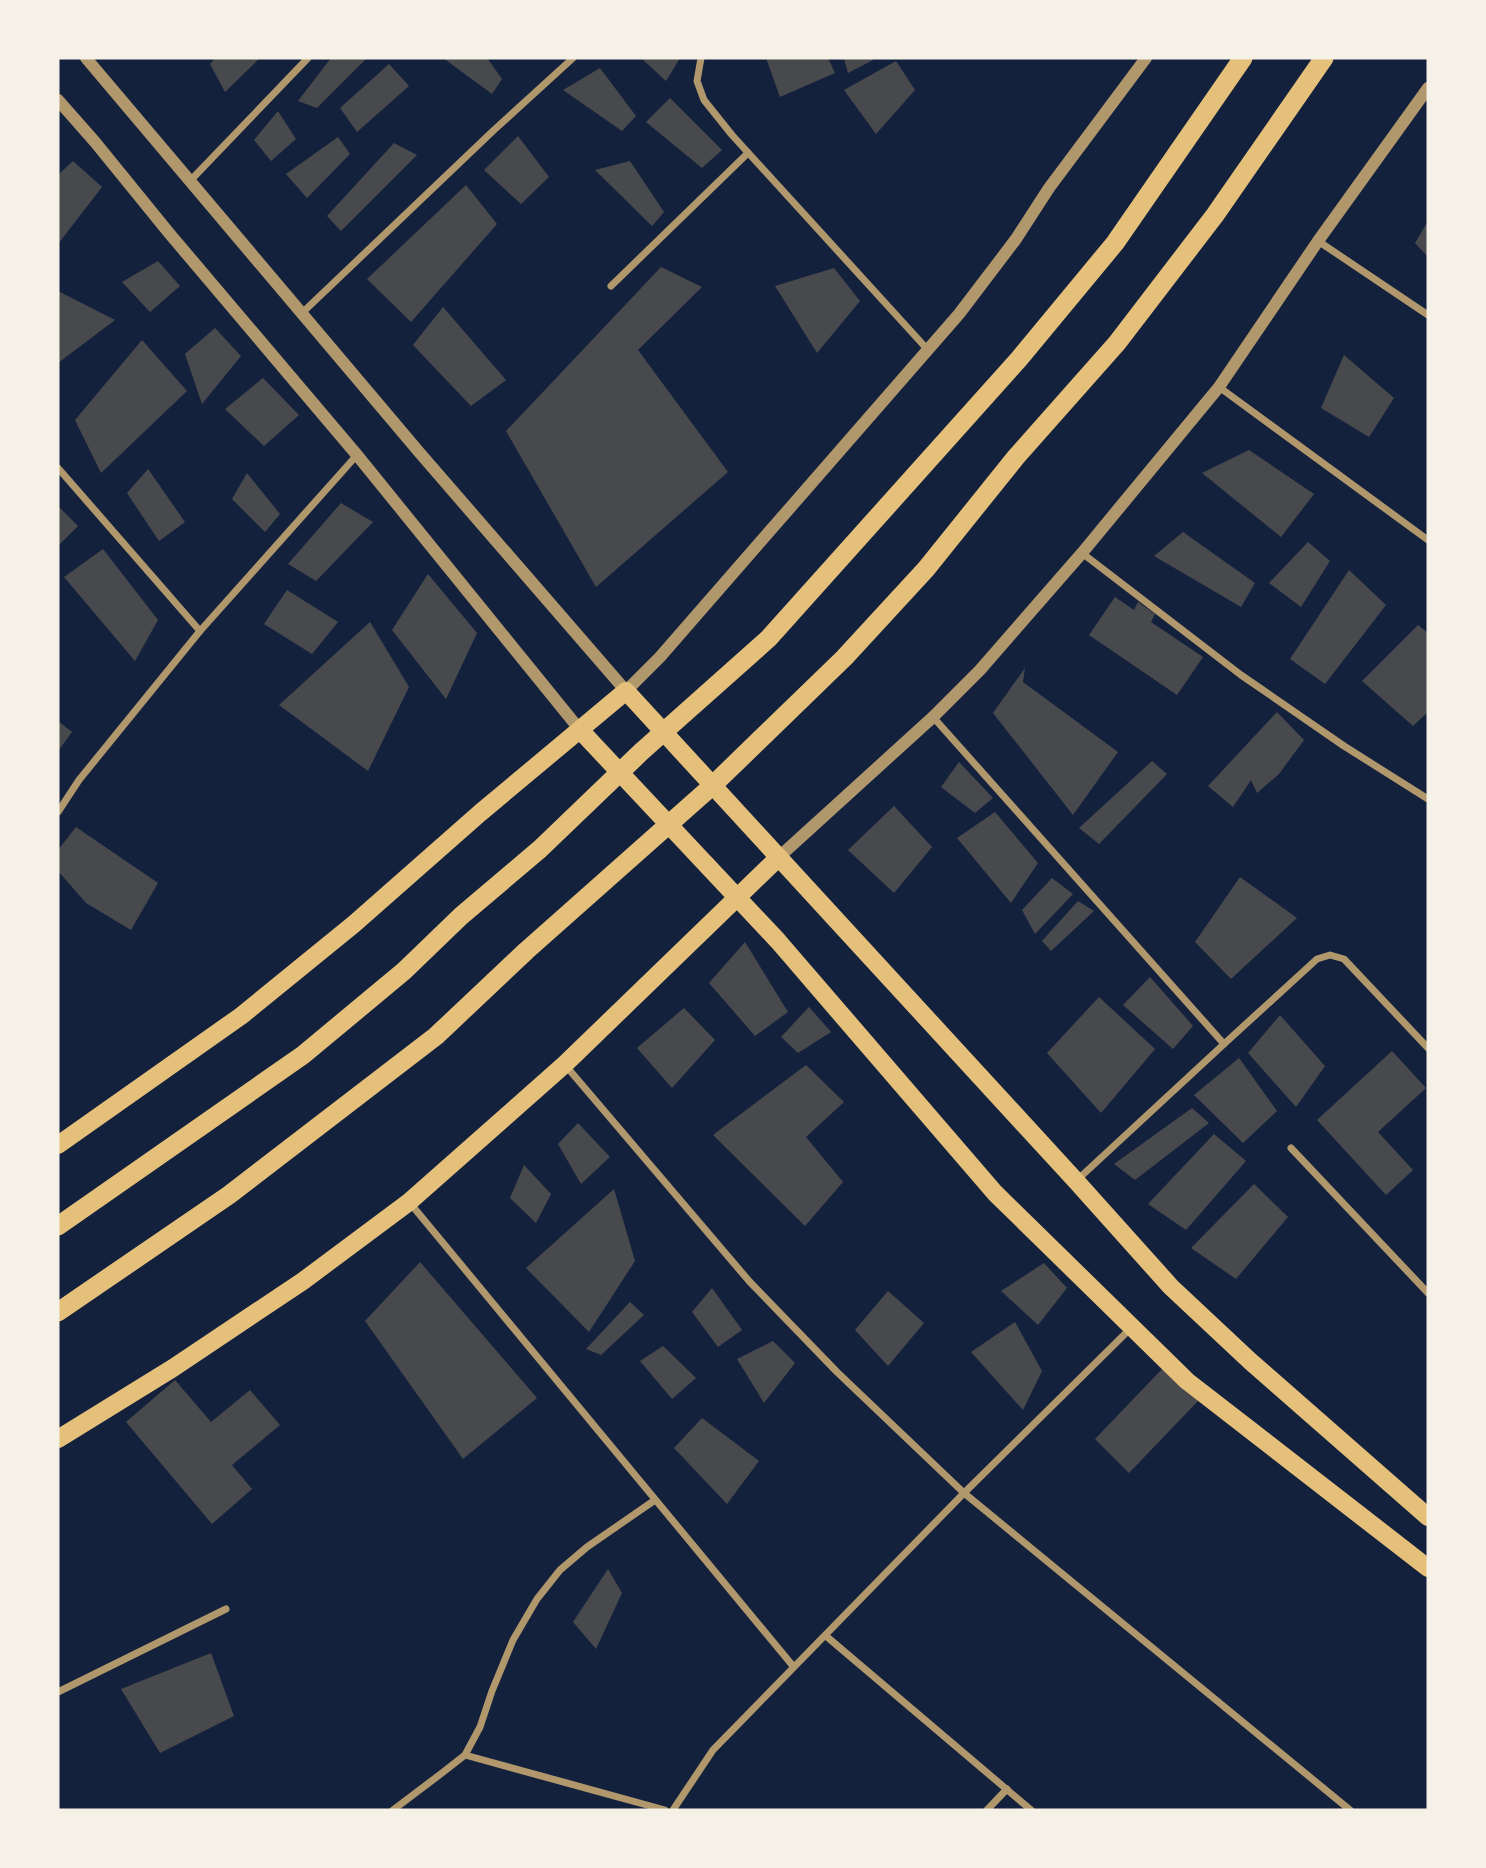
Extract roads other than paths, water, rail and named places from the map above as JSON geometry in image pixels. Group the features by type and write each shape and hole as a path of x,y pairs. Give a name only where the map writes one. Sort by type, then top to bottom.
{"highway":[{"path":"58,1226 303,1055 404,971 461,916 540,849 641,752 769,638 1019,359 1115,243 1243,58"},
{"path":"58,1312 229,1195 436,1036 526,951 712,786 844,658 926,569 1016,457 1117,343 1214,215 1324,58"}],"main road":[{"path":"58,1145 242,1016 354,924 480,813 626,691 1171,1287 1250,1361 1428,1517"},
{"path":"580,730 778,941 995,1193 1187,1381 1428,1568"},
{"path":"58,1438 173,1368 292,1288 409,1202 565,1064 779,857"}],"street":[{"path":"86,58 419,452 626,691 660,657 985,281 1084,139 1146,58"},
{"path":"190,181 308,58"},
{"path":"302,313 573,58"},
{"path":"701,58 697,81 704,100 748,153 928,350"},
{"path":"779,857 933,717 980,670 1082,553 1219,387 1318,241 1428,88"},
{"path":"58,100 357,455 580,730"},
{"path":"611,286 748,153"},
{"path":"1318,241 1428,315"},
{"path":"1219,387 1428,541"},
{"path":"58,811 79,780 200,631 357,455"},
{"path":"58,468 200,631"},
{"path":"1082,553 1250,681 1344,746 1428,799"},
{"path":"933,717 1224,1044"},
{"path":"1076,1181 1317,959 1330,955 1344,958 1428,1048"},
{"path":"565,1064 749,1281 836,1372 964,1493 1350,1810"},
{"path":"1291,1148 1428,1293"},
{"path":"409,1202 793,1666"},
{"path":"673,1810 713,1749 964,1493 1132,1327"},
{"path":"393,1810 464,1755 480,1727 513,1640 537,1599 560,1570 587,1547 654,1500"},
{"path":"58,1692 226,1609"},
{"path":"826,1636 1031,1810"},
{"path":"464,1755 665,1810"},
{"path":"987,1810 1007,1789"}]}
